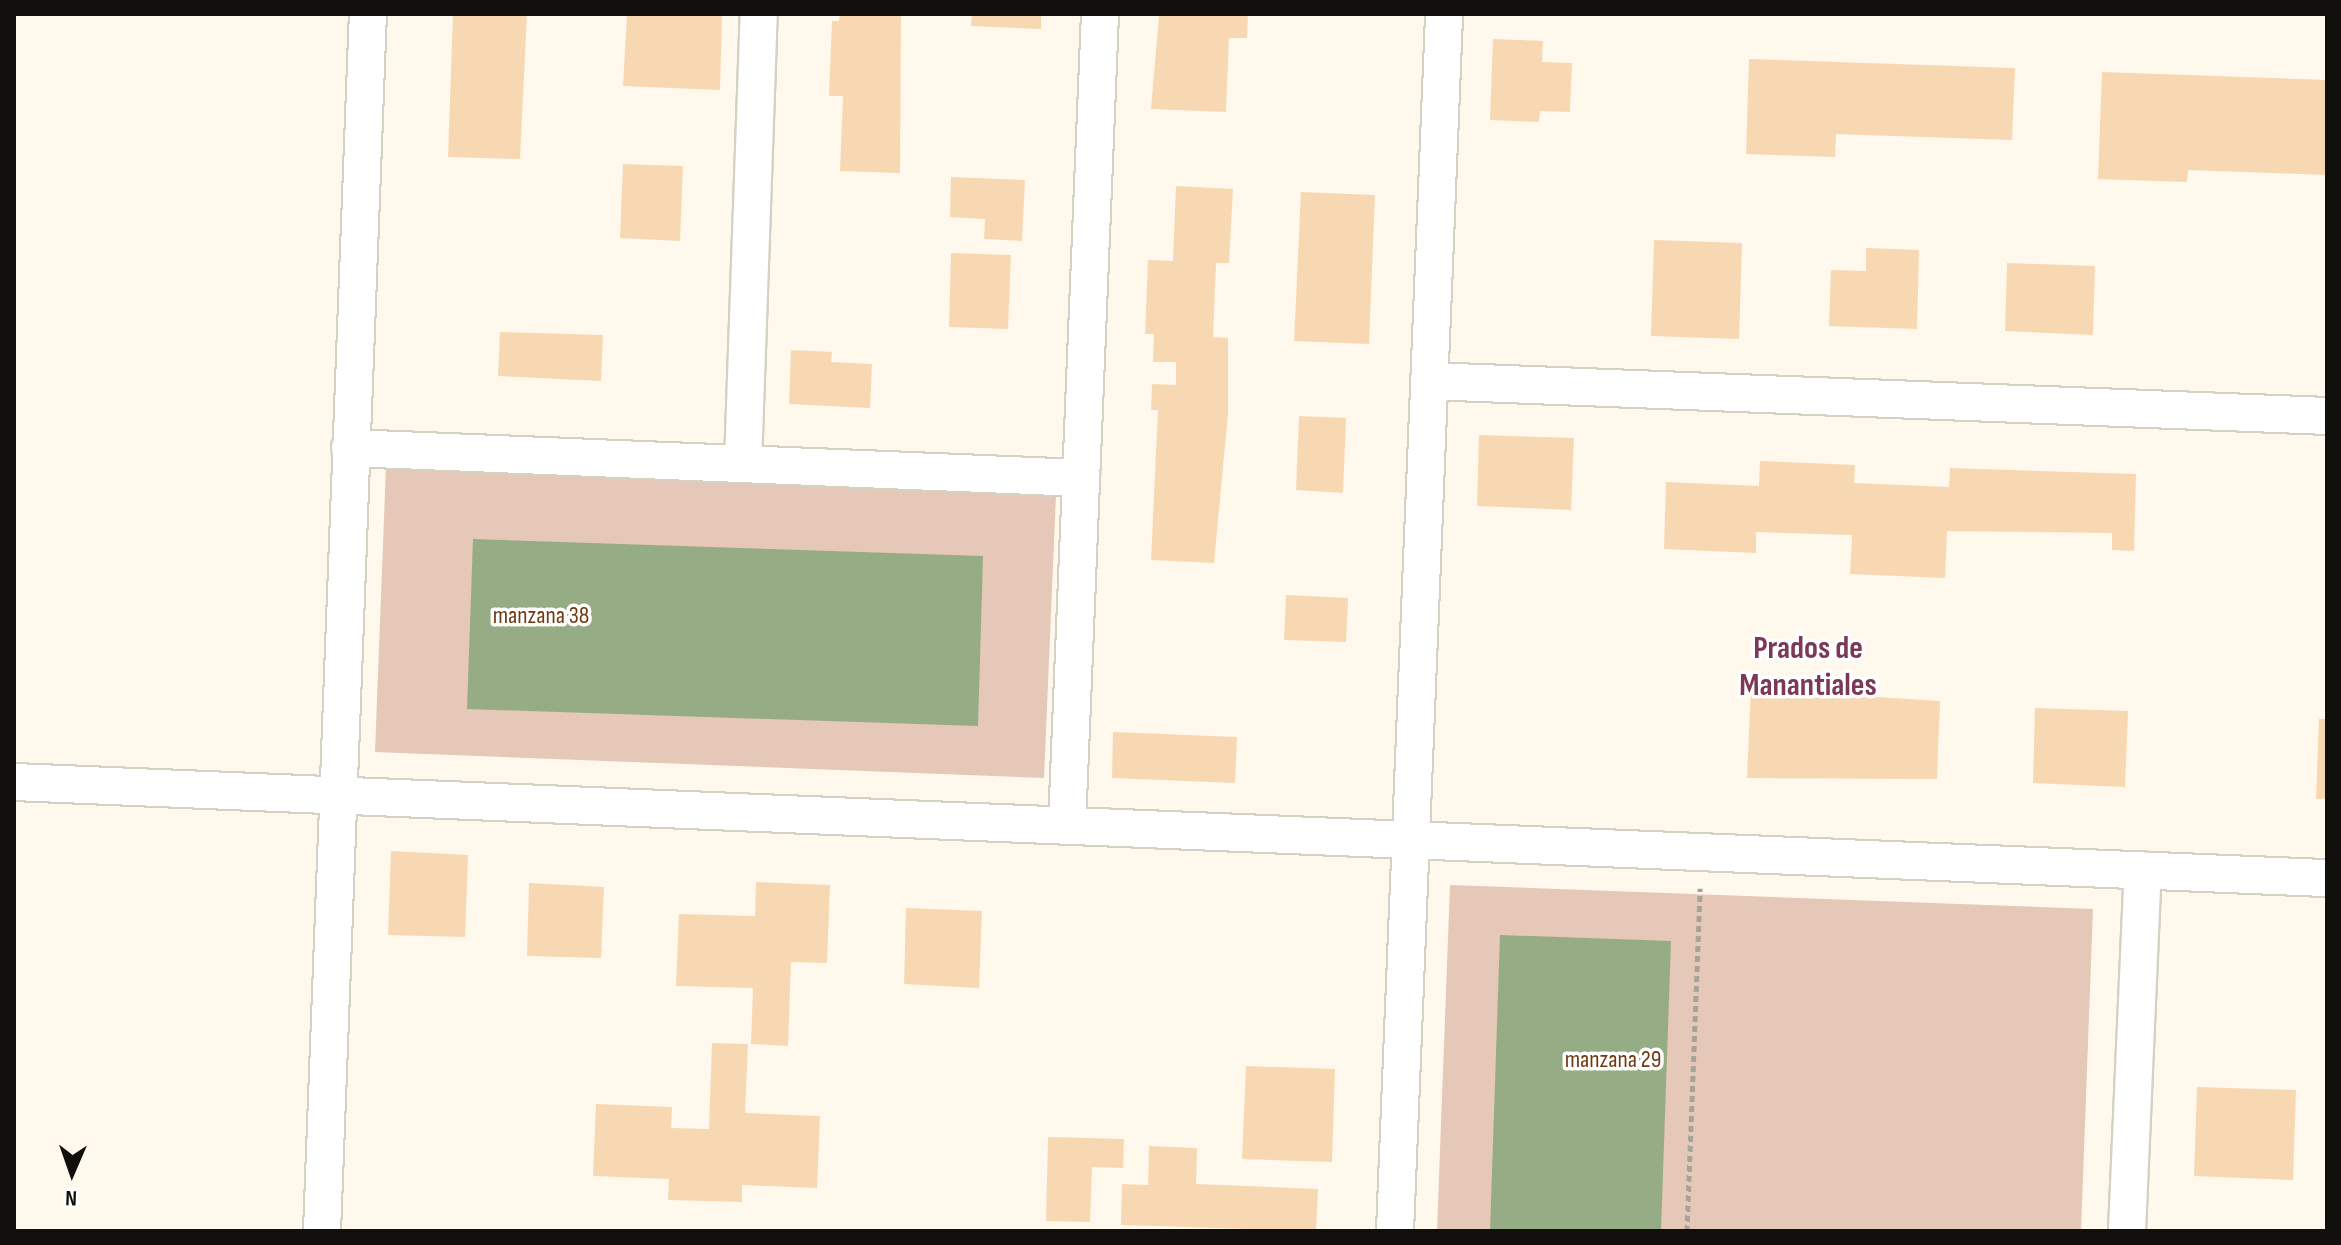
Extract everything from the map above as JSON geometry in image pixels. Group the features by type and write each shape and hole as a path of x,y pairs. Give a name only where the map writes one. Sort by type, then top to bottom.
{"street":[{"path":"322,1231 336,795 368,14"},
{"path":"743,464 759,14"},
{"path":"1067,825 1100,14"},
{"path":"1395,1231 1444,14"},
{"path":"1429,381 2327,416"},
{"path":"350,448 1081,478"},
{"path":"14,782 2327,878"},
{"path":"2127,1231 2143,870"}],"path":[{"path":"1687,1231 1702,852"}],"green space":[{"name":"manzana 38","path":"386,467 1056,495 1044,778 375,752"},
{"name":"manzana 29","path":"1450,885 2093,909 2081,1231 1437,1231"}],"shaded area":[{"path":"473,539 983,556 978,726 467,709"},
{"path":"1500,935 1671,941 1661,1231 1490,1231"}],"building":[{"path":"453,14 527,14 520,159 448,157"},
{"path":"627,14 722,15 720,90 623,86"},
{"path":"840,14 901,14 900,173 840,171 843,96 829,96 832,21 839,21"},
{"path":"972,14 1041,14 1041,29 971,26"},
{"path":"1248,14 1247,38 1229,38 1226,112 1151,109 1159,16"},
{"path":"1493,39 1543,41 1542,62 1572,63 1570,112 1540,111 1539,122 1490,120"},
{"path":"1749,59 2015,68 2012,140 1836,134 1835,157 1746,154"},
{"path":"2102,72 2327,80 2327,175 2188,170 2187,182 2098,179"},
{"path":"623,164 683,166 680,241 620,238"},
{"path":"951,177 1025,180 1022,241 984,239 985,219 950,217"},
{"path":"1176,186 1233,189 1229,263 1216,263 1213,337 1228,338 1228,414 1214,563 1151,560 1158,410 1151,410 1152,384 1176,385 1176,362 1153,362 1154,334 1145,334 1148,260 1173,261"},
{"path":"1301,192 1375,195 1369,344 1294,341"},
{"path":"1654,240 1742,243 1739,339 1651,336"},
{"path":"1866,248 1919,250 1917,329 1829,326 1831,270 1866,271"},
{"path":"951,253 1011,255 1008,329 949,327"},
{"path":"2007,263 2095,266 2093,335 2005,331"},
{"path":"500,332 603,335 601,381 498,376"},
{"path":"791,350 832,352 831,362 872,364 870,408 789,404"},
{"path":"1299,416 1346,418 1343,493 1296,490"},
{"path":"1479,435 1574,438 1571,510 1477,506"},
{"path":"1760,461 1855,465 1854,483 1949,487 1950,468 2136,474 2134,551 2112,550 2112,533 1947,531 1945,578 1850,574 1852,535 1756,532 1756,553 1664,549 1666,482 1759,486"},
{"path":"1286,595 1348,598 1346,642 1284,640"},
{"path":"1751,689 1940,701 1937,779 1747,778"},
{"path":"2035,708 2128,711 2125,787 2033,783"},
{"path":"2319,719 2327,719 2327,799 2316,799"},
{"path":"1113,732 1237,737 1235,783 1112,778"},
{"path":"391,851 468,855 465,937 388,935"},
{"path":"756,882 830,885 827,963 791,962 788,1046 751,1044 753,988 676,986 679,914 755,916"},
{"path":"529,883 604,887 601,958 527,956"},
{"path":"906,908 982,911 979,988 904,984"},
{"path":"712,1043 748,1044 745,1113 820,1116 817,1188 742,1185 742,1202 668,1200 669,1179 593,1176 596,1104 672,1107 671,1128 709,1129"},
{"path":"1246,1066 1335,1069 1332,1162 1242,1159"},
{"path":"2197,1087 2296,1090 2293,1180 2194,1176"},
{"path":"1048,1137 1124,1139 1123,1168 1092,1167 1090,1222 1046,1221"},
{"path":"1149,1146 1197,1148 1196,1184 1318,1189 1316,1231 1121,1225 1122,1184 1148,1185"}],"district":[{"name":"Prados de Manantiales","path":"1808,668"}]}
